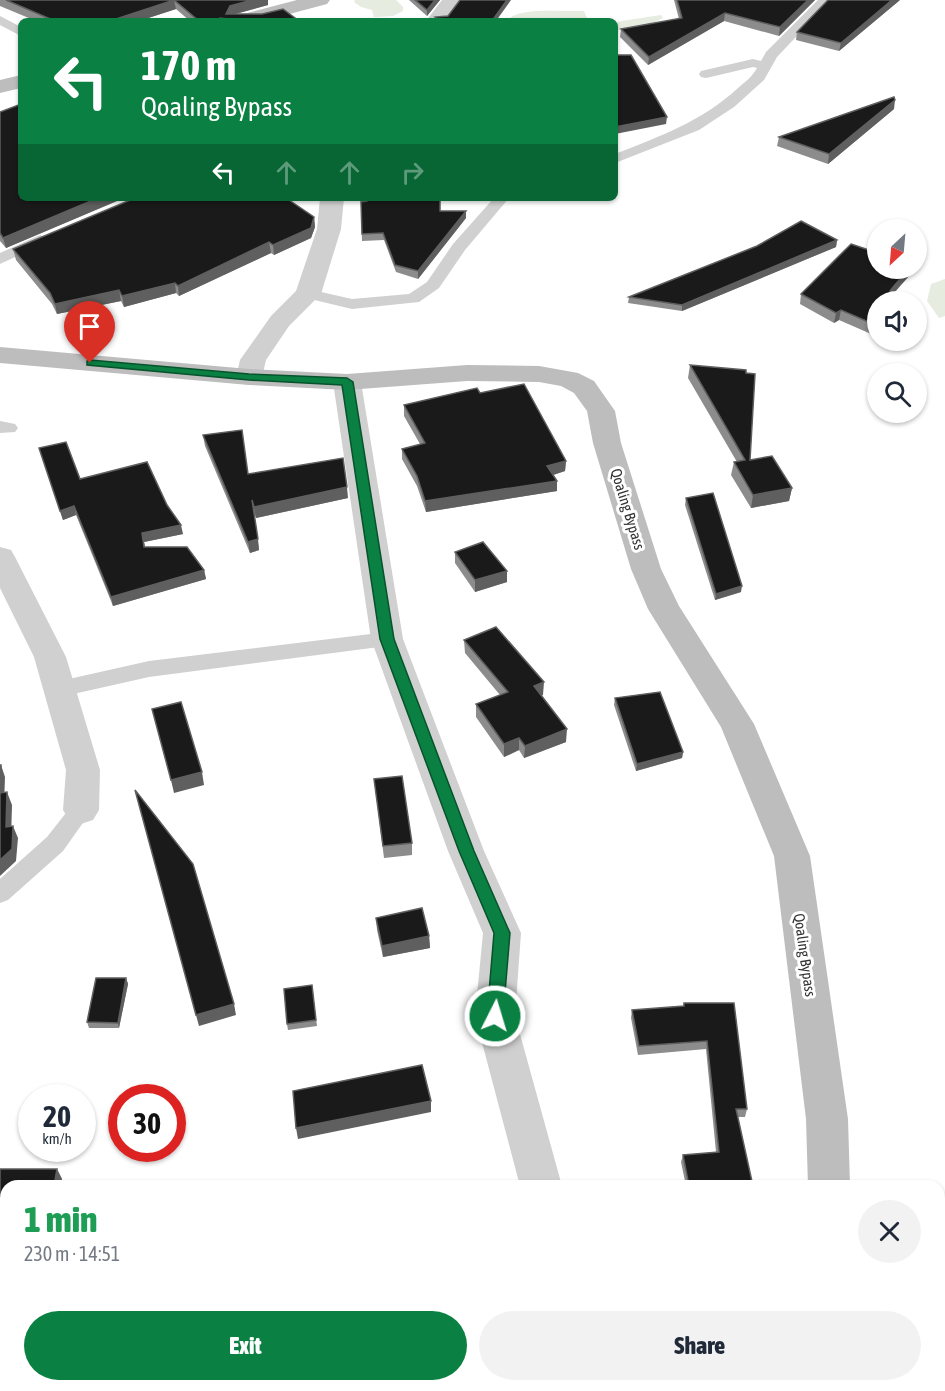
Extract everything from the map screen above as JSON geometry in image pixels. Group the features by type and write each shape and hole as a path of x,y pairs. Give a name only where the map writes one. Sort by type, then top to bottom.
{"main road":[{"path":"251,18 320,0"},
{"path":"0,87 18,82"},
{"name":"Qoaling Bypass","path":"0,355 249,377 347,382 467,373 539,374 568,379 584,387 600,411 651,579 664,609 736,724 792,856 827,1119 829,1180"}],"street":[{"path":"438,18 452,0"},
{"path":"249,377 254,360 280,321 308,294 329,229 332,201"},
{"path":"347,382 387,639 466,851 502,933 495,1016 539,1180"},
{"path":"0,556 50,657 83,770 81,810"}],"lane":[{"path":"618,158 694,127 729,104 759,77 771,55 825,0"},
{"path":"0,21 18,30"},
{"path":"706,74 753,63 765,66"},
{"path":"308,294 352,304 414,299 433,285 459,247 499,201"},
{"path":"0,259 57,233"},
{"path":"60,689 149,669 387,639"},
{"path":"0,893 55,844 81,810"}],"shaded area":[{"path":"355,0 396,0 403,7 403,11 393,16 374,17 372,10 361,7 354,2"},
{"path":"584,11 587,18 510,18 528,12"},
{"path":"661,15 663,18 653,23 618,30 618,22"},
{"path":"945,279 945,316 939,318 927,301 931,284"}],"building":[{"path":"6,0 174,0 119,18 48,18"},
{"path":"174,0 252,0 230,6 226,14 262,14 283,9 295,18 220,18 195,18"},
{"path":"415,0 435,0 427,10"},
{"path":"460,0 507,0 494,18 435,17 448,16"},
{"path":"677,0 808,0 780,27 725,13 649,57 621,29 682,18"},
{"path":"828,0 892,0 841,43 797,32"},
{"path":"618,55 631,55 667,117 618,126"},
{"path":"894,97 895,100 829,154 779,137"},
{"path":"18,105 18,201 91,201 3,238 0,233 0,112"},
{"path":"128,201 290,201 314,217 311,228 273,245 269,242 178,286 175,283 122,296 119,290 55,304 50,293 13,249"},
{"path":"440,201 440,211 466,211 418,271 395,265 383,233 362,234 361,202"},
{"path":"801,221 837,240 682,305 629,297 757,246"},
{"path":"851,244 867,249 867,279 900,279 890,291 867,291 867,321 841,310 836,313 801,294"},
{"path":"690,365 746,370 746,373 755,374 750,460 772,456 792,488 753,495 734,462 745,460"},
{"path":"524,384 566,461 547,466 557,481 425,501 417,476 402,449 425,443 404,405 477,388 480,393"},
{"path":"242,430 248,474 343,458 347,487 254,507 252,500 258,539 248,542 203,435"},
{"path":"66,442 80,479 147,462 167,505 181,525 142,533 144,547 187,547 204,570 111,597 74,506 60,511 39,448"},
{"path":"713,493 742,586 716,594 686,498"},
{"path":"483,542 507,571 475,580 455,552"},
{"path":"496,627 544,682 534,686 567,729 525,746 519,738 504,744 476,704 508,692 464,640"},
{"path":"660,692 683,752 637,764 615,698"},
{"path":"181,702 202,772 171,780 152,709"},
{"path":"402,776 412,843 383,846 374,779"},
{"path":"135,790 193,864 234,1004 196,1015"},
{"path":"7,792 6,827 13,826 12,849 0,860 0,793"},
{"path":"422,908 429,936 382,946 376,918"},
{"path":"96,978 126,978 118,1023 87,1022"},
{"path":"312,985 316,1020 287,1024 284,989"},
{"path":"684,1003 734,1003 747,1109 736,1109 752,1180 688,1180 683,1155 719,1152 707,1041 639,1046 632,1010 684,1006"},
{"path":"422,1065 431,1101 296,1128 293,1091"},
{"path":"0,1169 57,1169 55,1180 0,1180"}],"route":[{"path":"90,363 249,377 347,382 387,639 466,851 502,933 495,1016"}]}
